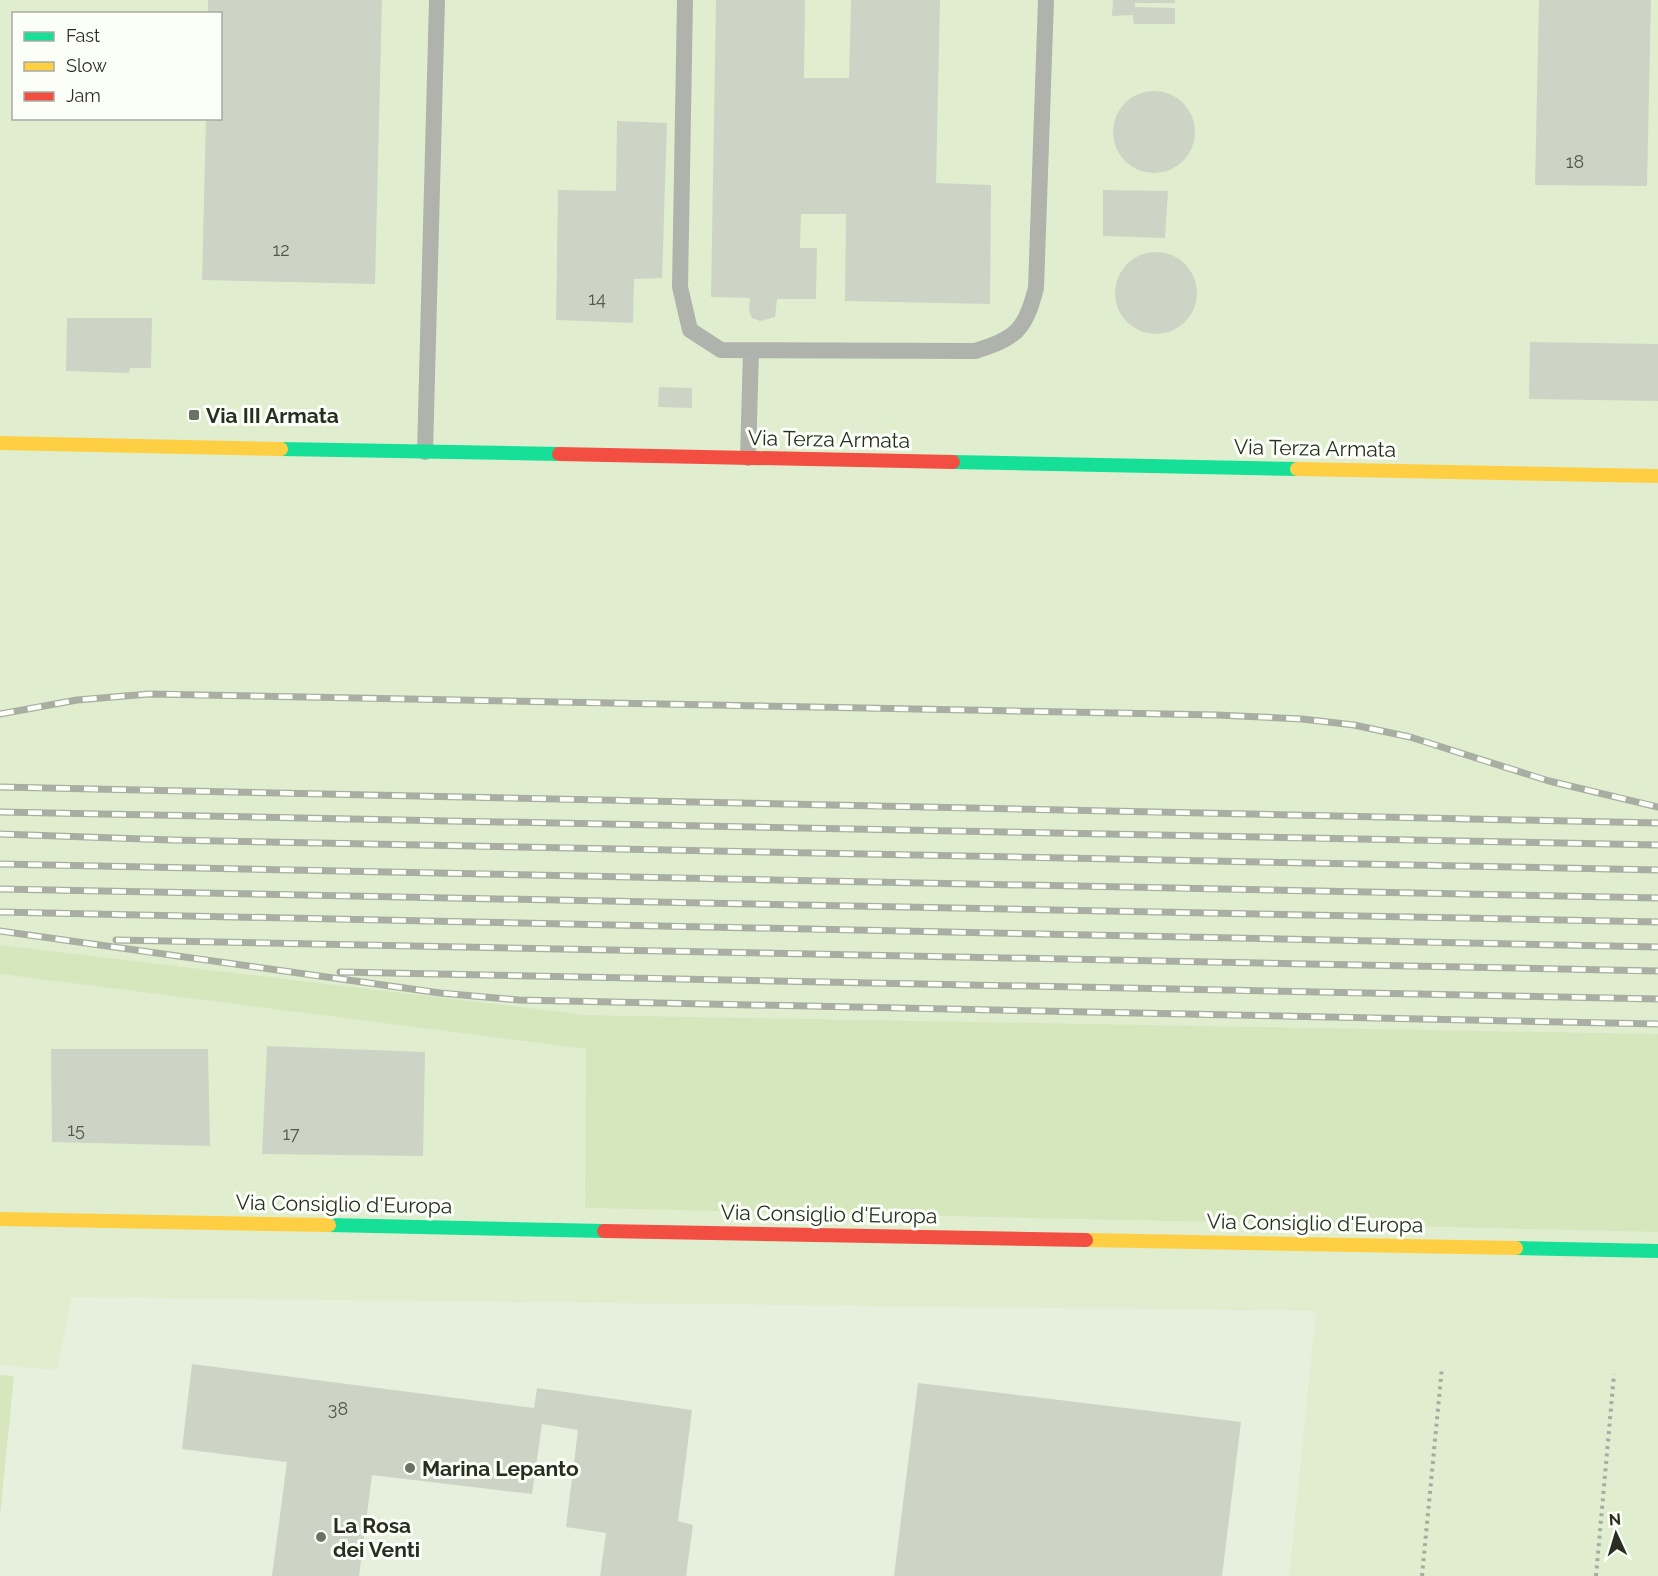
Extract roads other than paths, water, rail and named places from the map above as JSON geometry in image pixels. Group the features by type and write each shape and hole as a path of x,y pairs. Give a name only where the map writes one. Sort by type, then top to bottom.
{"street":[{"name":"Via Terza Armata","path":"0,443 1658,476"},
{"name":"Via Consiglio d'Europa","path":"0,1219 1658,1251"}],"lane":[{"path":"425,452 436,0"},
{"path":"685,0 680,287 690,330 721,350 751,351 975,351 1006,342 1029,317 1036,288 1046,0"},
{"path":"748,458 751,351"}],"railway":[{"path":"0,714 77,700 149,694 1217,715 1302,719 1354,725 1410,737 1549,781 1658,807"},
{"path":"0,787 1658,823"},
{"path":"0,812 1658,845"},
{"path":"0,834 172,840 1658,870"},
{"path":"0,864 1658,898"},
{"path":"0,889 1658,922"},
{"path":"0,912 1658,947"},
{"path":"0,931 440,993 519,1000 1658,1024"},
{"path":"116,940 1658,971"},
{"path":"340,972 1658,999"}],"place":[{"name":"Via III Armata","path":"194,415"},
{"name":"Marina Lepanto","path":"410,1468"},
{"name":"La Rosa dei Venti","path":"321,1537"}]}
